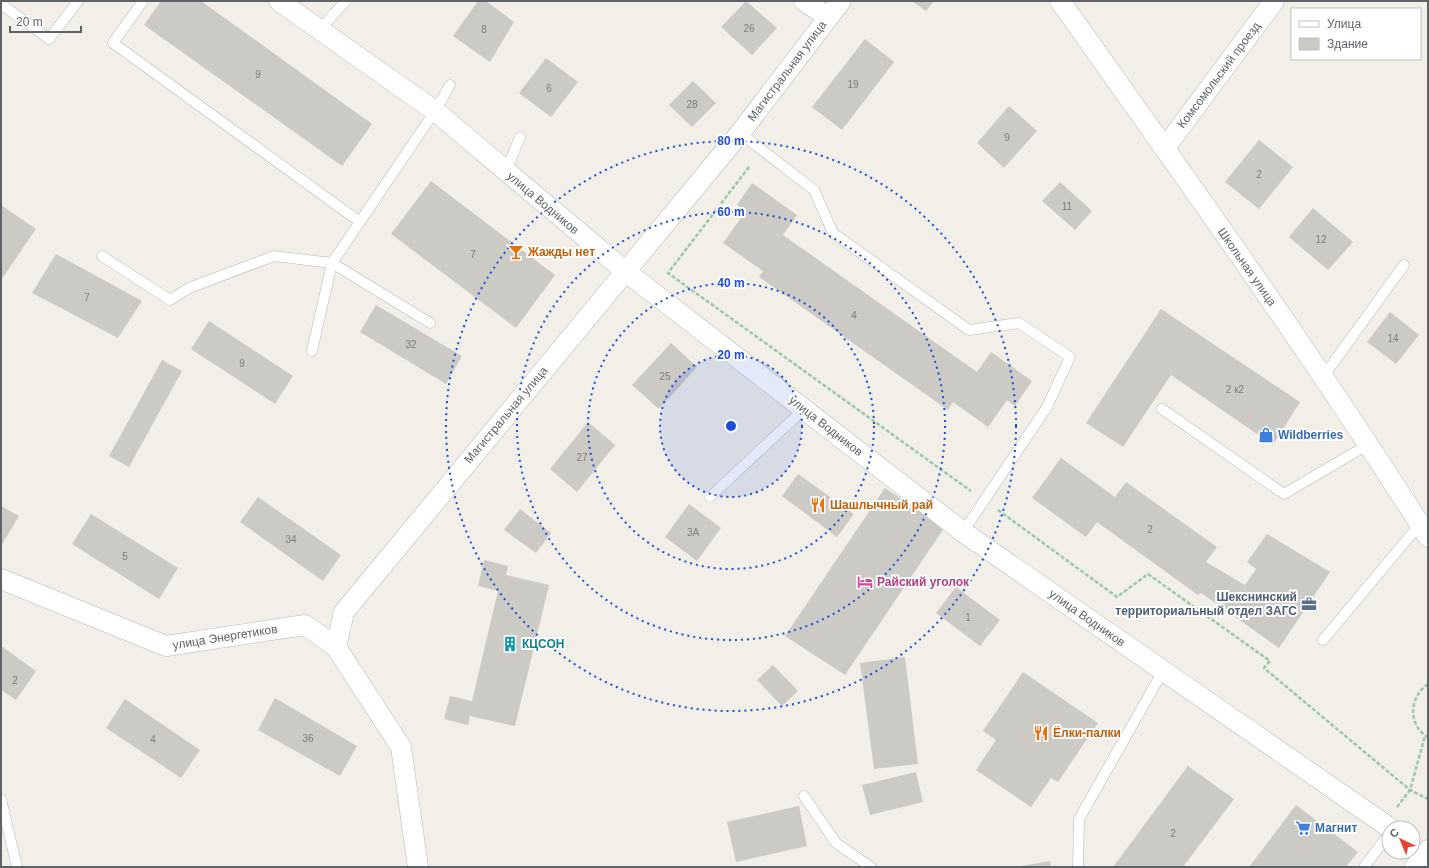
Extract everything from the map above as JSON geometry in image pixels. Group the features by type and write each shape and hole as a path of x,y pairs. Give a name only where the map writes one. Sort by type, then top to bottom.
{"street":[{"name":"улица Водников","path":"278,1 435,111 625,271 963,532 1381,822"},
{"path":"804,1 828,17"},
{"name":"Магистральная улица","path":"336,647 344,612 740,133 841,1"},
{"name":"Школьная улица","path":"1060,1 1165,148 1323,377 1369,444 1424,530"},
{"name":"Комсомольский проезд","path":"1165,148 1274,1"},
{"name":"улица Энергетиков","path":"1,579 166,646 305,625 336,647"},
{"path":"336,647 401,747 418,867"}],"lane":[{"path":"1,4 49,39 78,1"},
{"path":"143,1 113,43 360,222"},
{"path":"319,30 345,2"},
{"path":"312,351 332,263 435,111 450,85"},
{"path":"740,133 814,190 833,233 969,330 1019,323 1070,357 1047,407 963,532"},
{"path":"506,171 520,137"},
{"path":"102,256 170,300 189,288 274,256 332,263 430,323"},
{"path":"1323,377 1404,265"},
{"path":"710,497 804,409"},
{"path":"1162,409 1284,494 1369,444"},
{"path":"1323,640 1424,530"},
{"path":"1078,867 1079,819 1163,671"},
{"path":"804,796 836,843 871,867"},
{"path":"1,799 17,867"},
{"path":"1364,867 1381,845"}],"path":[{"path":"749,167 668,273 1117,597 1148,574 1270,661 1264,668 1410,790 1428,799"},
{"path":"1410,790 1426,736 1417,726 1413,715 1414,703 1419,692 1428,684"}],"building":[{"path":"161,1 201,1 372,124 342,166 144,25"},
{"path":"478,1 486,1 514,22 490,62 453,36"},
{"path":"746,1 777,28 752,55 721,27"},
{"path":"912,1 934,1 926,11"},
{"path":"865,39 894,62 842,130 812,107"},
{"path":"546,58 578,82 551,117 519,93"},
{"path":"693,81 716,103 692,127 669,105"},
{"path":"1009,106 1037,131 1004,168 977,143"},
{"path":"1259,140 1293,167 1259,209 1225,182"},
{"path":"431,181 555,275 516,328 391,234"},
{"path":"1060,182 1092,211 1075,230 1042,201"},
{"path":"752,183 797,215 783,235 977,372 991,352 1032,381 1015,406 1007,400 988,427 953,402 948,410 759,277 763,271 723,243 746,211 737,205"},
{"path":"1,205 36,229 1,280"},
{"path":"1313,208 1353,242 1328,270 1289,237"},
{"path":"56,254 142,301 118,338 32,293"},
{"path":"376,305 462,356 446,384 360,332"},
{"path":"1161,309 1300,402 1273,445 1171,375 1123,447 1086,423"},
{"path":"1390,312 1419,335 1396,364 1367,342"},
{"path":"209,321 293,376 275,404 191,349"},
{"path":"671,343 697,367 659,409 632,385"},
{"path":"162,360 182,371 129,467 109,456"},
{"path":"588,422 615,445 577,492 550,469"},
{"path":"1061,458 1115,497 1126,482 1217,547 1206,562 1245,585 1256,569 1247,562 1267,534 1330,572 1279,648 1201,593 1198,595 1097,522 1086,537 1032,498"},
{"name":"Шашлычный рай","path":"798,474 854,514 837,537 782,496"},
{"name":"Райский уголок","path":"885,488 944,528 845,675 785,636"},
{"path":"258,497 341,555 323,581 240,522"},
{"path":"689,504 721,528 697,561 665,537"},
{"path":"1,506 19,516 1,546"},
{"path":"520,509 551,533 536,553 504,530"},
{"path":"91,514 178,568 159,599 72,544"},
{"name":"КЦСОН","path":"484,560 508,566 506,575 549,585 515,726 470,716 468,725 444,719 450,696 472,701 498,591 478,586"},
{"path":"956,587 1000,620 980,646 936,613"},
{"path":"1,646 36,671 16,700 1,690"},
{"path":"905,657 918,764 874,769 860,663"},
{"path":"773,665 798,691 782,706 757,680"},
{"name":"Ёлки-палки","path":"1023,672 1098,723 1058,782 1051,778 1031,807 976,770 996,740 983,731"},
{"path":"275,698 357,746 340,776 258,730"},
{"path":"125,699 200,750 181,778 106,728"},
{"path":"1188,766 1234,799 1183,867 1113,867"},
{"path":"916,772 923,802 870,815 862,785"},
{"name":"Магнит","path":"1296,805 1358,852 1346,867 1249,867"},
{"path":"799,806 807,846 736,862 727,822"},
{"path":"1050,861 1051,867 1021,867 1021,866"}],"place":[{"name":"Жажды нет","path":"516,252"},
{"name":"Wildberries","path":"1266,435"},
{"name":"Шашлычный рай","path":"818,505"},
{"name":"Райский уголок","path":"865,582"},
{"name":"Шекснинский территориальный отдел ЗАГС","path":"1309,604"},
{"name":"КЦСОН","path":"510,644"},
{"name":"Ёлки-палки","path":"1041,733"},
{"name":"Магнит","path":"1303,828"}]}
